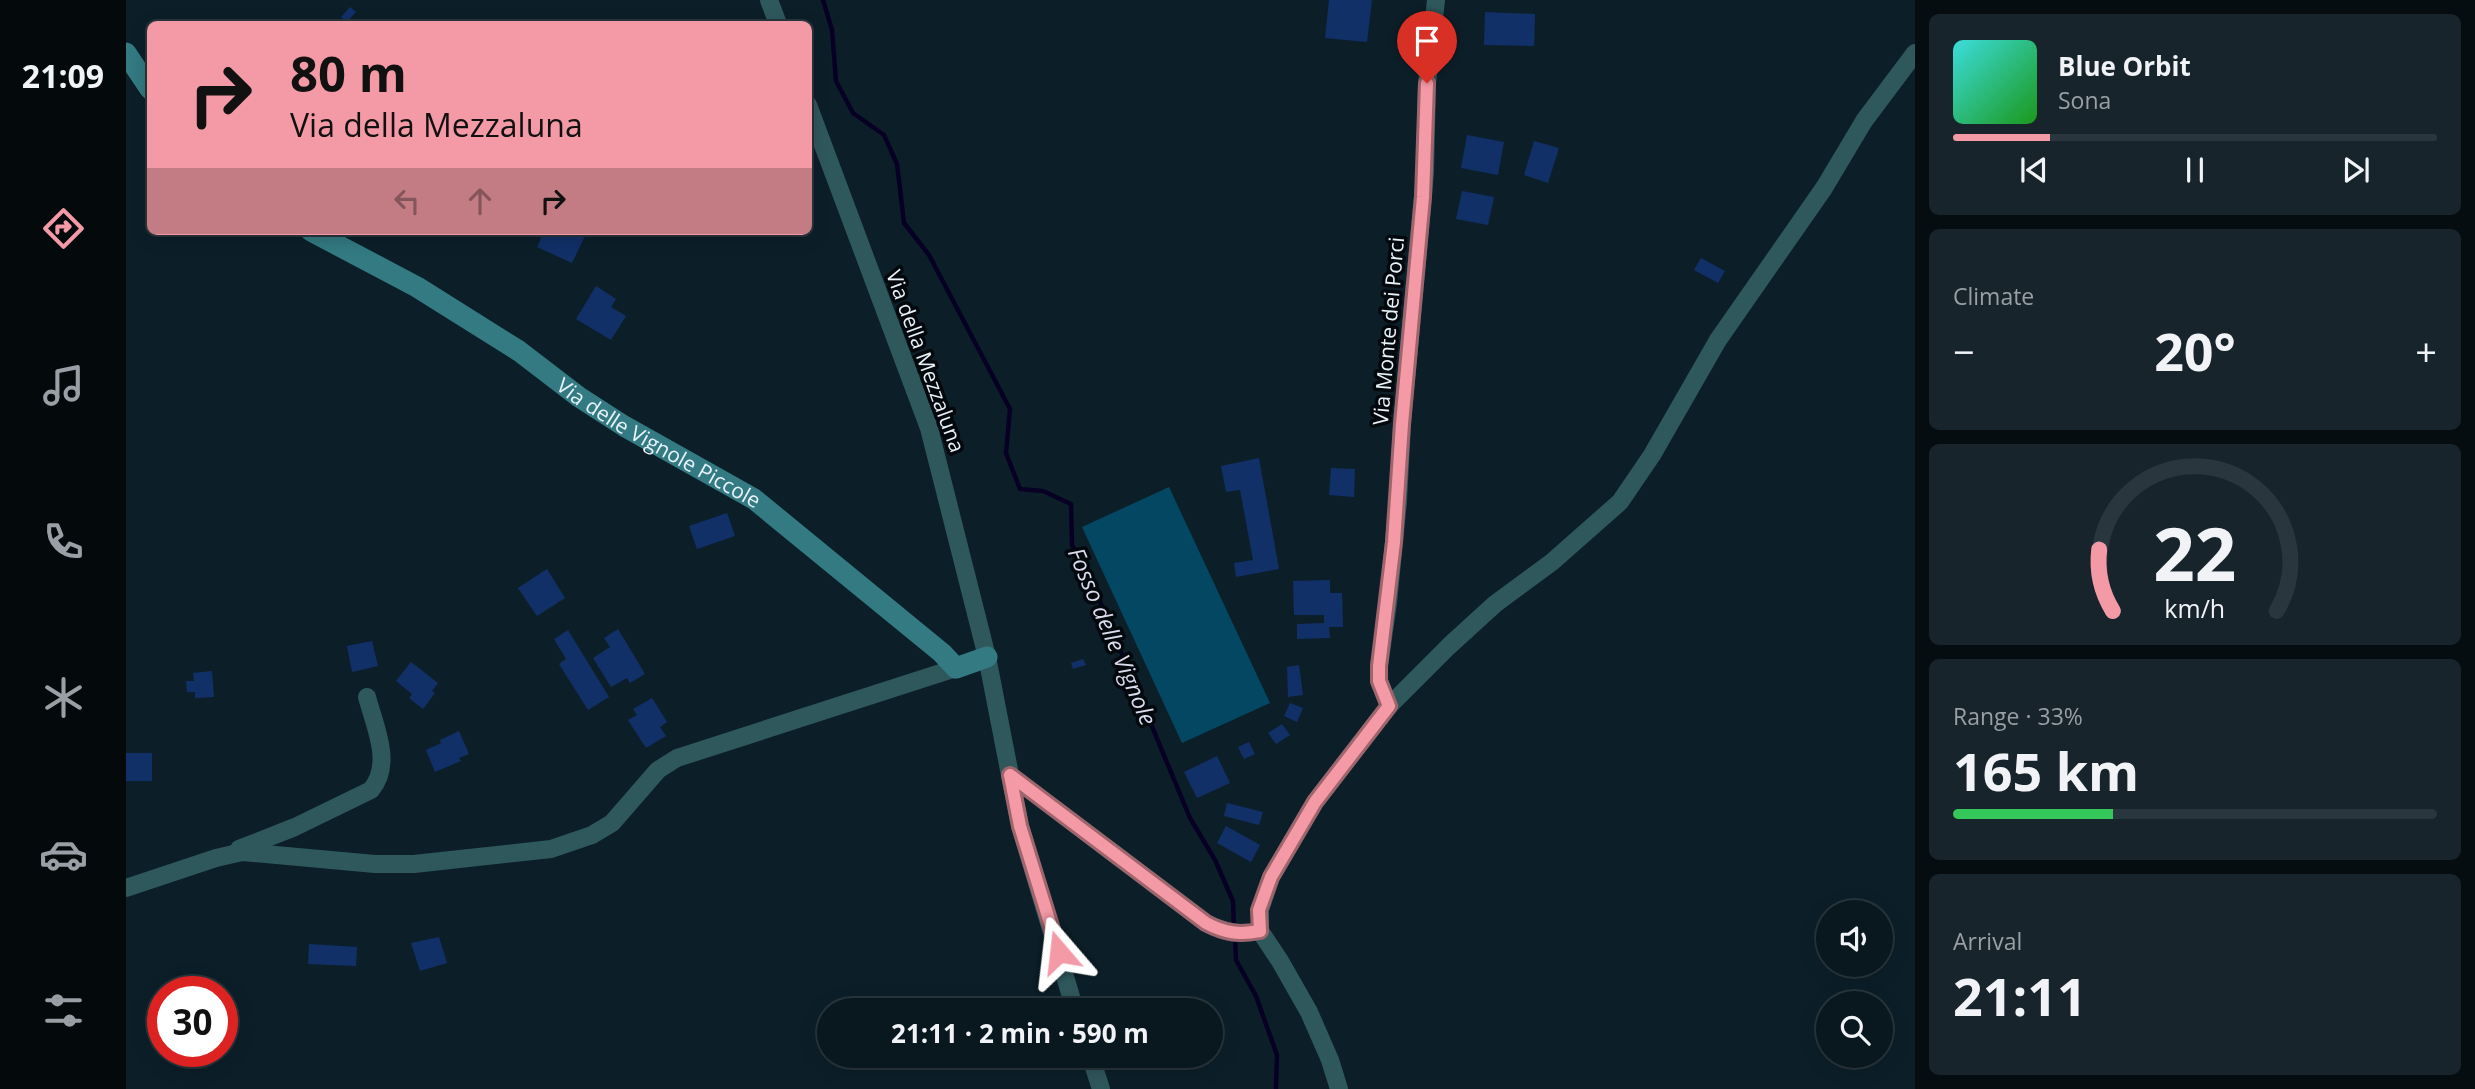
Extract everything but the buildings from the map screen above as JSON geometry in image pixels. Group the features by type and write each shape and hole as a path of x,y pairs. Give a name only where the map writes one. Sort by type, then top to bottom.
{"street":[{"path":"769,0 777,21"},
{"name":"Via Monte dei Porci","path":"1389,706 1379,681 1379,666 1397,511 1402,424 1425,173 1427,83 1436,0"},
{"path":"126,53 147,84"},
{"path":"1339,1089 1330,1060 1309,1012 1260,931 1259,910 1271,877 1315,802 1389,706 1495,604 1552,562 1620,502 1652,455 1718,340 1824,188 1864,121 1915,53"},
{"name":"Via della Mezzaluna","path":"812,117 929,428 985,647 1020,826 1071,998"},
{"name":"Via delle Vignole Piccole","path":"319,235 417,287 519,351 579,397 624,426 754,499 942,653 956,668"},
{"path":"216,858 253,852 402,864 551,849 603,830 658,770 677,758 956,668 985,647"},
{"path":"126,888 216,858 306,821 371,790 379,779 382,758 367,697"},
{"path":"1010,775 1206,923 1220,930 1241,934 1260,931"},
{"path":"1094,1068 1101,1089"}],"shaded area":[{"path":"1169,487 1270,703 1182,743 1082,527"}],"waterway":[{"name":"Fosso delle Vignole","path":"823,0 832,30 836,81 853,113 884,135 897,164 904,223 929,255 1010,409 1006,453 1020,489 1043,491 1071,504 1072,545 1092,582 1190,818 1215,860 1233,901 1234,929"},
{"name":"Fosso delle Vignole","path":"1235,938 1236,960 1256,996 1277,1055 1276,1089"}],"route":[{"path":"1059,952 1020,826 1010,775 1206,923 1220,930 1241,934 1260,931 1259,910 1271,877 1315,802 1389,706 1379,681 1379,666 1398,501 1402,424 1425,173 1427,83"}]}
